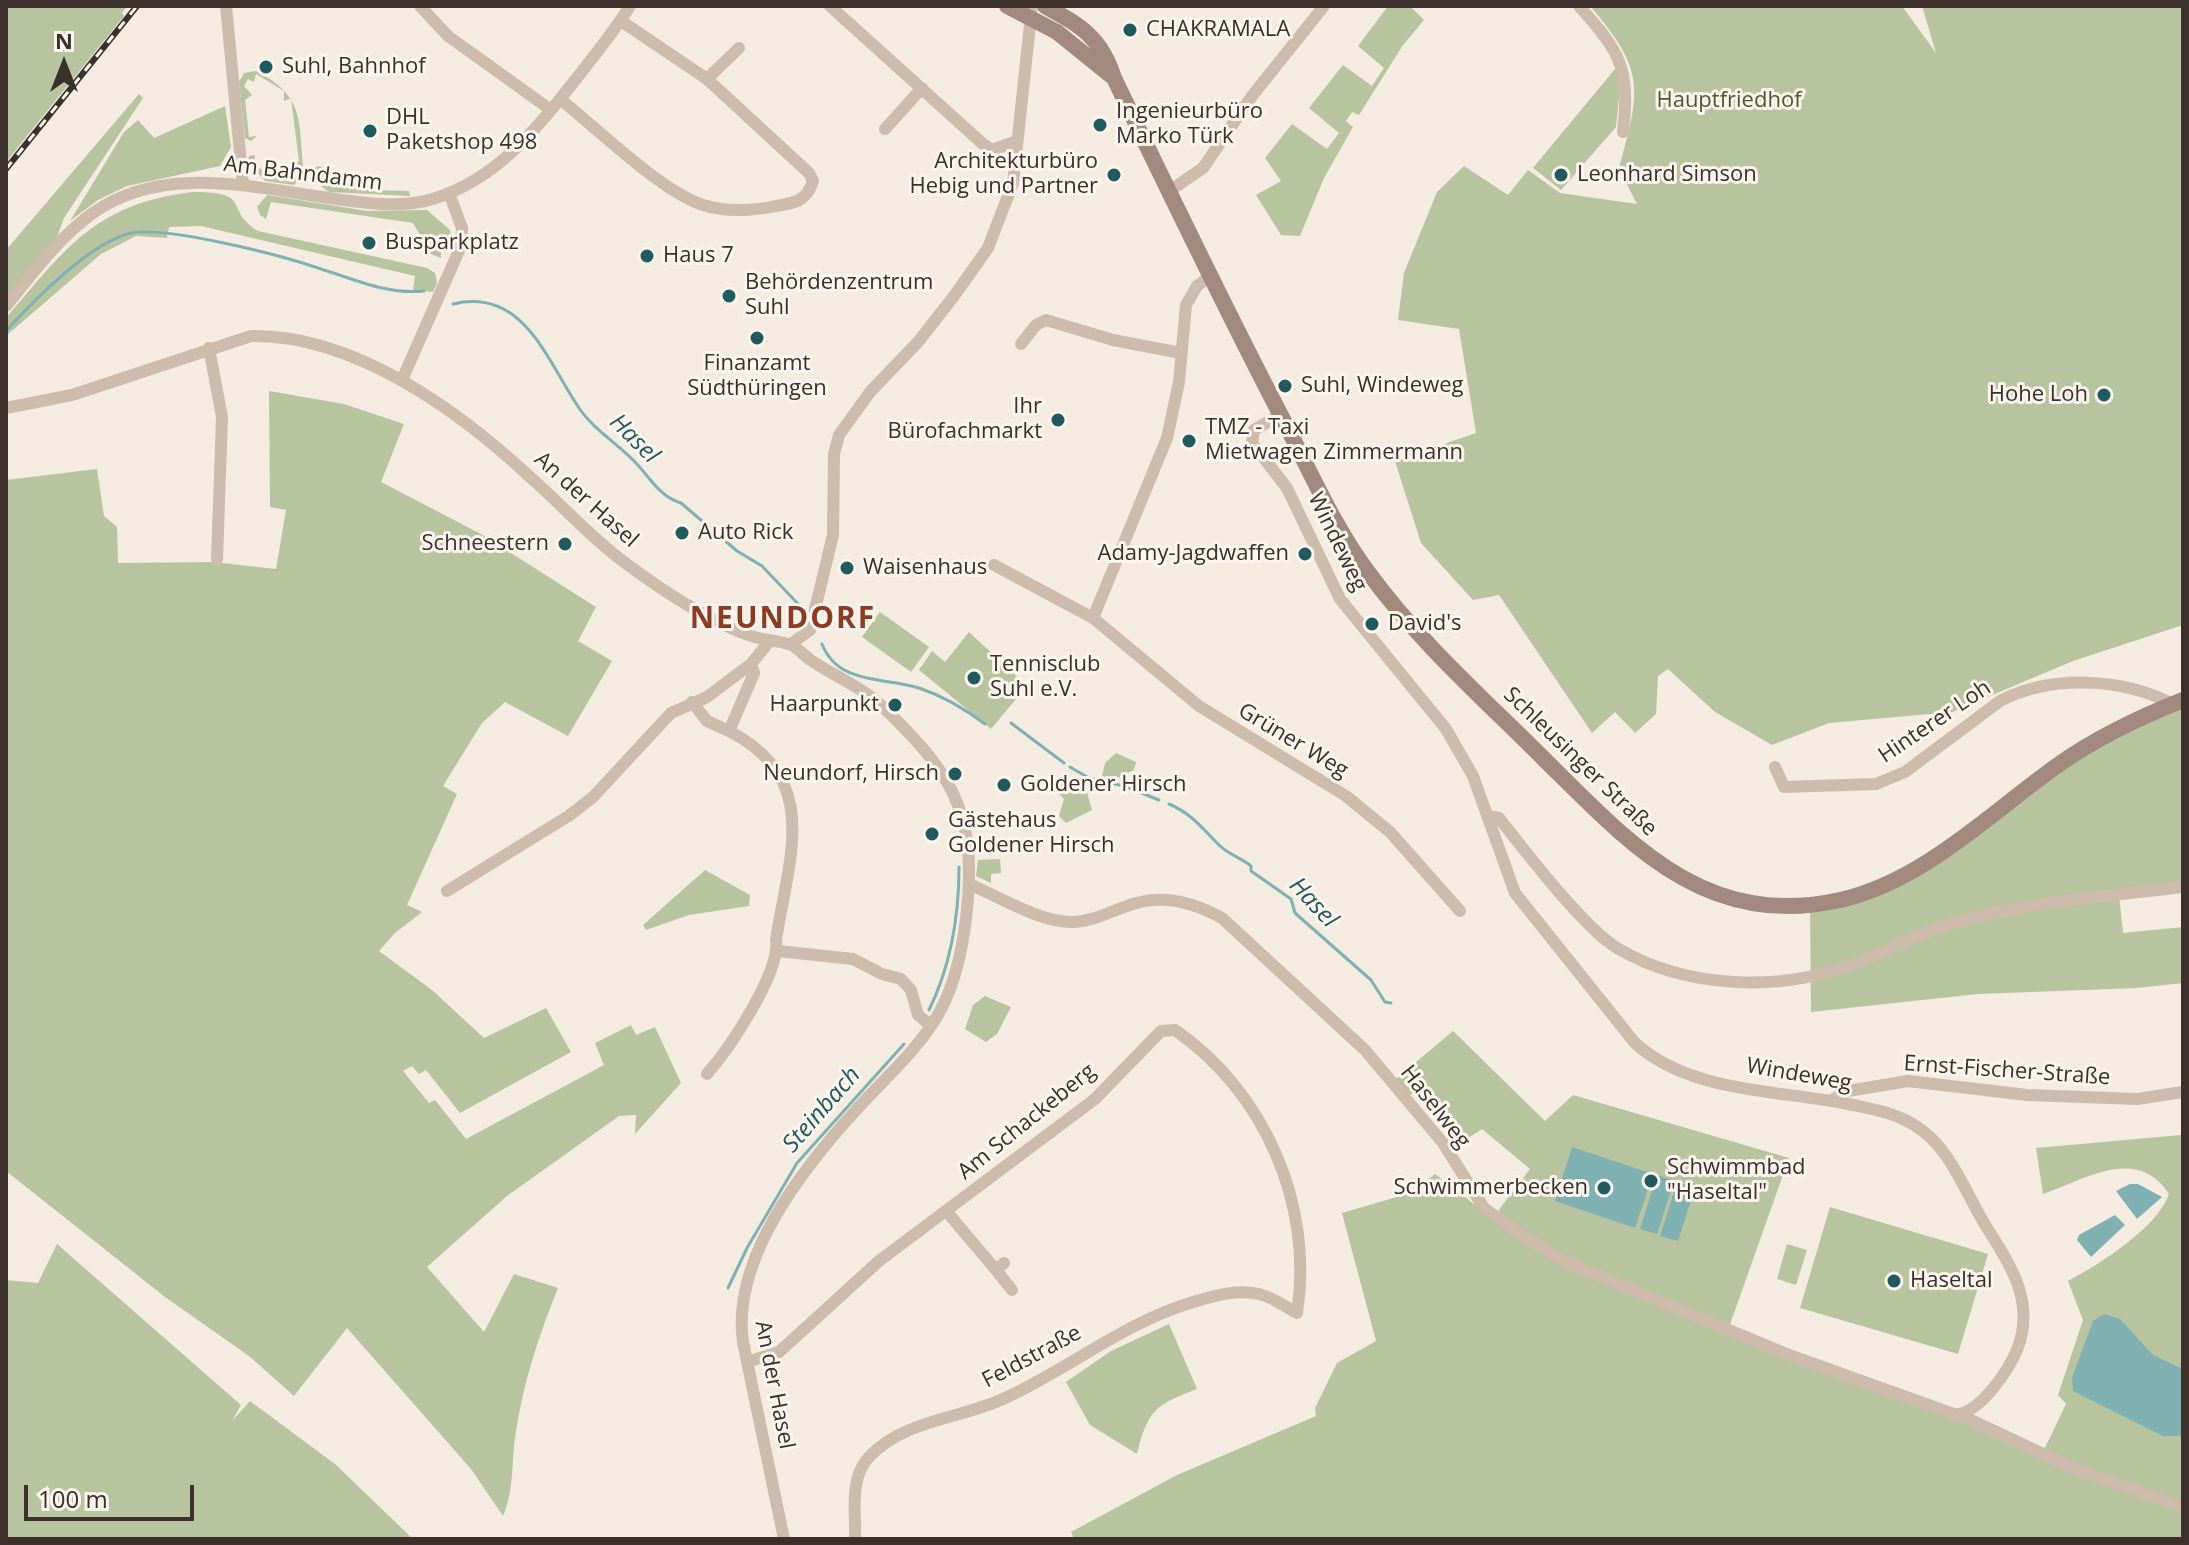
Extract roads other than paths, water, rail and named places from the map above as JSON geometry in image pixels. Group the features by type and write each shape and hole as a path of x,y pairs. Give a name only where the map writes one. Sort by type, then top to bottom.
{"main road":[{"path":"1007,6 1059,24"},
{"path":"1045,6 1114,78 1168,192"},
{"name":"Schleusinger Straße","path":"1168,192 1280,415 1365,569 1421,638 1619,835 1666,869 1708,890 1779,905 1840,900 1869,891 1930,860 2063,761 2178,702"}],"street":[{"path":"226,6 243,184"},
{"path":"420,6 448,36 551,110"},
{"name":"Am Bahndamm","path":"6,306 53,248 92,214 111,202 174,184 243,184 384,204 420,202 449,193 501,163 528,139 630,6"},
{"path":"830,6 862,38 992,150 1017,141"},
{"path":"791,644 810,630 833,535 834,454 839,435 870,392 918,342 988,248 1013,183 1032,6"},
{"path":"1168,192 1203,168 1252,96 1324,6"},
{"path":"1579,6 1617,54 1626,76 1623,132"},
{"path":"560,99 665,184 702,205 757,209 794,203 810,192 813,181 809,173 707,79 621,21"},
{"path":"707,79 739,48"},
{"path":"885,129 922,88"},
{"path":"404,374 461,246 462,228 449,193"},
{"path":"1093,618 1167,438 1188,299 1209,277"},
{"path":"1021,344 1036,325 1046,320 1113,340 1181,353"},
{"name":"An der Hasel","path":"6,408 72,395 251,336 278,335 404,374 485,437 591,538 654,585 742,633 769,642 791,644 884,707 952,785 966,831 969,884 954,976 930,1025 806,1170 757,1252 740,1305 747,1362 784,1539"},
{"path":"209,348 222,417 217,559"},
{"name":"Windeweg","path":"1280,415 1254,430 1252,443 1287,488 1325,572 1345,606 1446,729 1473,776 1515,893 1609,1013 1654,1060 1675,1071 1721,1083 1882,1109 1901,1117 1931,1138 2020,1283 2024,1311 2021,1337 2012,1360 1982,1403"},
{"name":"Grüner Weg","path":"994,565 1093,618 1199,706 1346,796 1390,832 1460,911"},
{"path":"447,891 570,815 593,797 671,713 707,697 751,664 769,642"},
{"path":"729,731 754,673 751,664"},
{"name":"Hinterer Loh","path":"1775,767 1784,787 1876,784 1905,772 2000,701 2012,695 2067,683 2088,682 2150,692 2178,702"},
{"path":"692,702 707,721 729,731 774,765 792,802 776,940 778,951 757,997 707,1074"},
{"name":"Windeweg","path":"1488,816 1499,818 1544,874 1615,947 1668,970 1717,981 1743,983 1812,976 1853,964 1952,923 2021,907 2183,887"},
{"name":"Haselweg","path":"969,884 1059,921 1092,919 1137,902 1167,900 1196,906 1222,918 1365,1050 1435,1133 1484,1208 1566,1262 1789,1355 1973,1421 2077,1470 2183,1507"},
{"path":"778,951 853,959 882,974 901,979 911,990 918,1015 930,1025"},
{"name":"Am Schackeberg","path":"747,1362 779,1352 872,1266 1095,1099 1161,1031 1175,1030 1201,1050 1249,1104 1274,1146 1292,1206 1301,1265 1297,1313"},
{"name":"Ernst-Fischer-Straße","path":"1830,1101 1848,1091 1908,1081 2047,1096 2137,1099 2183,1092"},
{"path":"947,1212 1000,1266 1012,1290"},
{"name":"Feldstraße","path":"855,1539 857,1473 870,1456 893,1439 935,1420 1002,1400 1123,1329 1164,1311 1211,1297 1246,1292 1271,1299 1297,1313"},
{"path":"1954,1414 1967,1413 1982,1403 1992,1429"}],"water":[{"name":"Schwimmerbecken","path":"1572,1147 1653,1174 1635,1228 1555,1201"},
{"path":"1657,1175 1674,1181 1657,1234 1640,1229"},
{"path":"1677,1182 1695,1188 1678,1241 1660,1236"},
{"path":"2130,1184 2138,1184 2162,1197 2137,1219 2116,1191"},
{"path":"2115,1215 2125,1225 2091,1257 2077,1240 2079,1235"},
{"path":"2104,1314 2120,1319 2153,1355 2183,1369 2183,1436 2163,1436 2073,1391 2072,1378 2093,1321"}],"waterway":[{"name":"Hasel","path":"6,331 81,260 98,248 131,233 170,234 224,243 301,262 384,288 424,291"},
{"name":"Hasel","path":"453,304 477,302 498,306 516,317 544,350 579,408 592,423 629,456 661,492 681,503 737,551 762,566 802,608"},
{"name":"Hasel","path":"822,644 829,657 850,673 928,691 954,703 985,724"},
{"name":"Hasel","path":"1011,723 1064,763"},
{"name":"Hasel","path":"1070,767 1089,778 1124,786 1159,800"},
{"name":"Hasel","path":"1169,804 1190,817 1221,847 1251,866 1251,871 1291,899 1295,913 1371,980 1385,1002 1391,1003"},
{"name":"Steinbach","path":"929,1010 943,976 952,940 959,867"},
{"name":"Steinbach","path":"728,1288 747,1248 797,1163 904,1044"}],"railway":[{"path":"6,169 137,6"}],"place":[{"name":"CHAKRAMALA","path":"1130,30"},
{"name":"Suhl, Bahnhof","path":"266,67"},
{"name":"Ingenieurbüro Marko Türk","path":"1100,125"},
{"name":"DHL Paketshop 498","path":"370,131"},
{"name":"Architekturbüro Hebig und Partner","path":"1114,175"},
{"name":"Leonhard Simson","path":"1561,175"},
{"name":"Busparkplatz","path":"369,243"},
{"name":"Haus 7","path":"647,256"},
{"name":"Behördenzentrum Suhl","path":"729,296"},
{"name":"Finanzamt Südthüringen","path":"757,338"},
{"name":"Suhl, Windeweg","path":"1285,386"},
{"name":"Hohe Loh","path":"2104,395"},
{"name":"Ihr Bürofachmarkt","path":"1058,420"},
{"name":"TMZ - Taxi Mietwagen Zimmermann","path":"1189,441"},
{"name":"Auto Rick","path":"682,533"},
{"name":"Schneestern","path":"565,544"},
{"name":"Adamy-Jagdwaffen","path":"1305,554"},
{"name":"Waisenhaus","path":"847,568"},
{"name":"David's","path":"1372,624"},
{"name":"Tennisclub Suhl e.V.","path":"974,678"},
{"name":"Haarpunkt","path":"895,705"},
{"name":"Neundorf, Hirsch","path":"955,774"},
{"name":"Goldener Hirsch","path":"1004,785"},
{"name":"Gästehaus Goldener Hirsch","path":"932,834"},
{"name":"Schwimmbad \"Haseltal\"","path":"1651,1181"},
{"name":"Schwimmerbecken","path":"1604,1188"},
{"name":"Haseltal","path":"1894,1281"}],"district":[{"name":"NEUNDORF","path":"783,619"}],"park label":[{"name":"Hauptfriedhof","path":"1729,101"}]}
